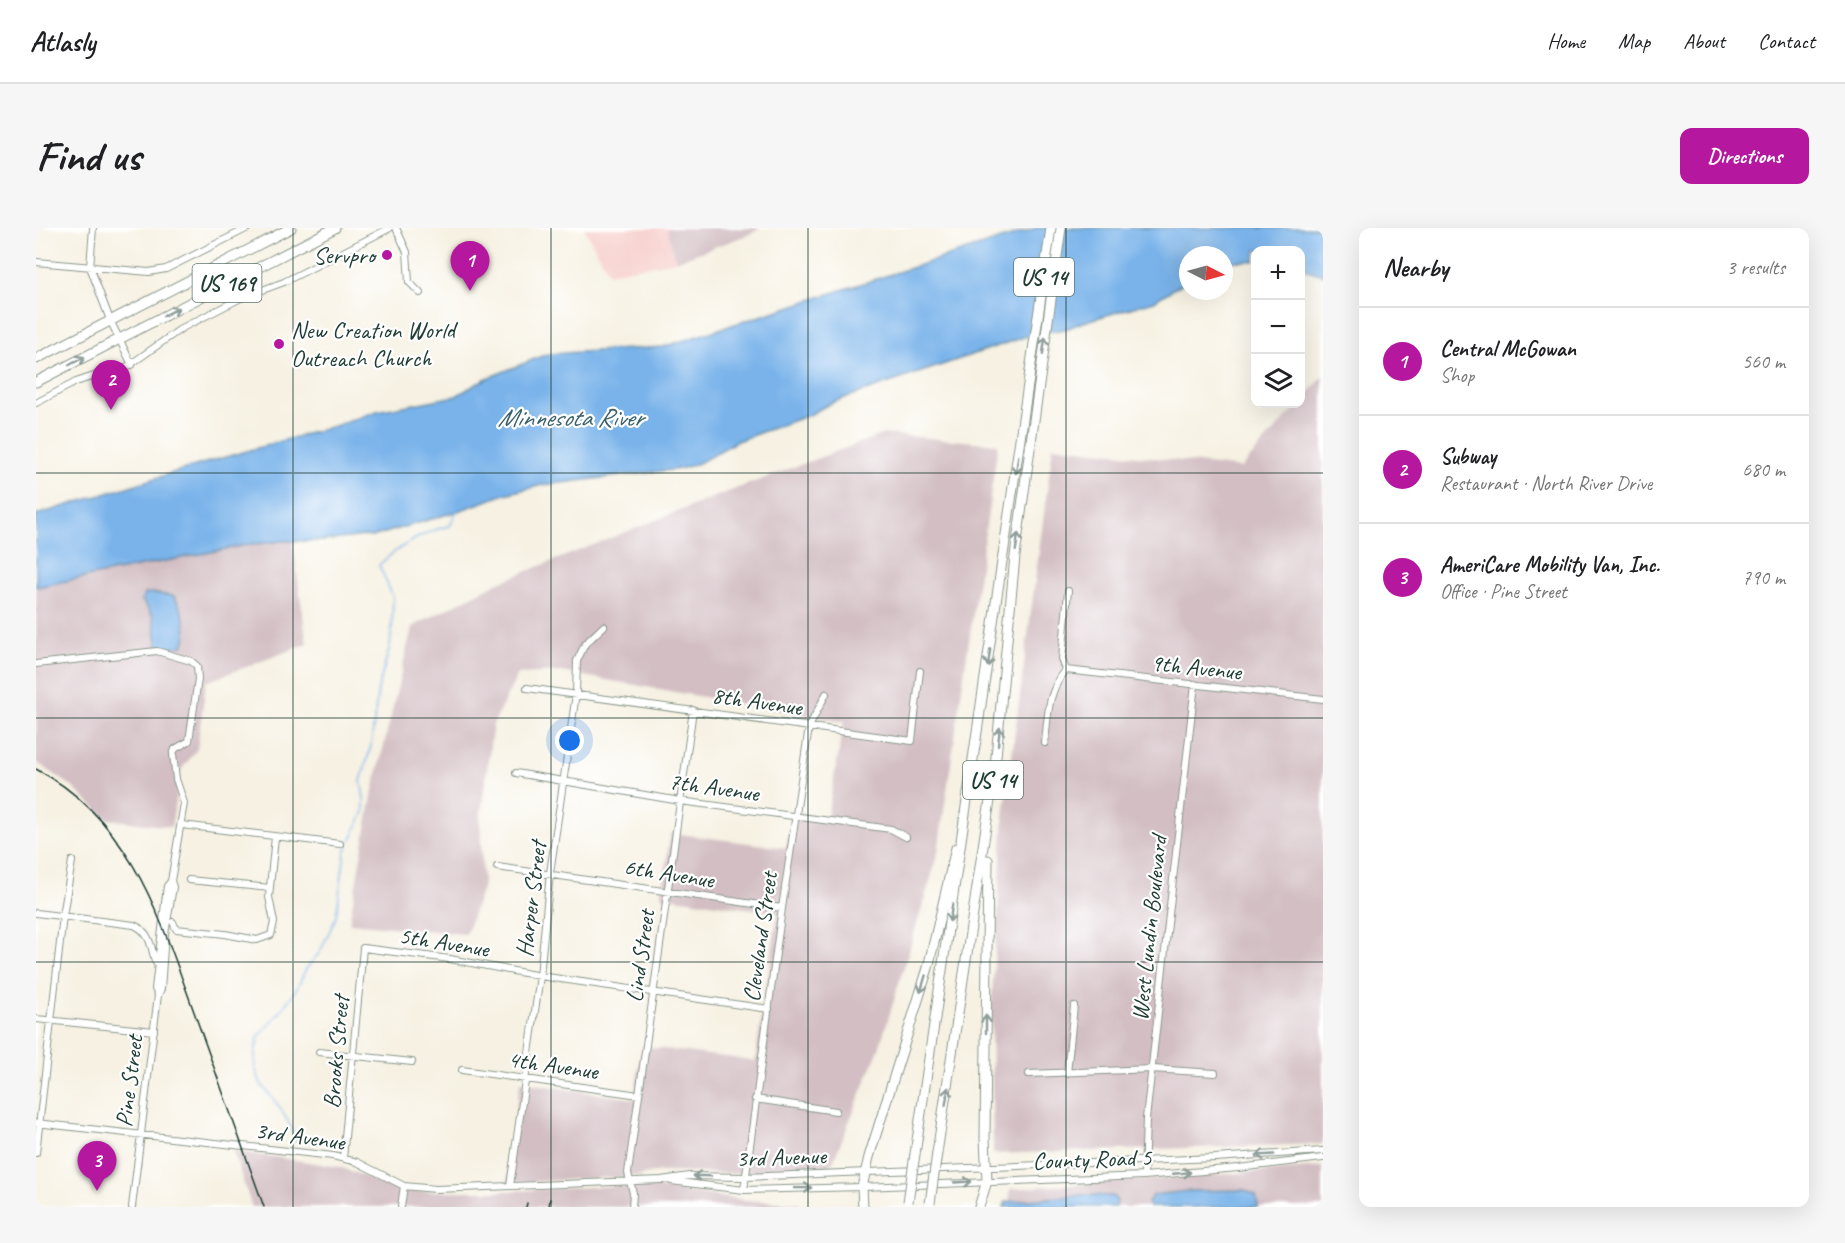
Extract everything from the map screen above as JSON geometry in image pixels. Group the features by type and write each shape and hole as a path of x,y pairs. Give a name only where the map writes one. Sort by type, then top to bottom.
{"highway":[{"name":"US 169","path":"36,359 291,228"},
{"name":"US 169","path":"36,382 335,228"},
{"name":"US 14","path":"908,1204 1051,228"},
{"name":"US 14","path":"930,1205 995,767 1015,556 1061,228"},
{"path":"979,1207 987,1181 986,877 995,767"},
{"path":"863,1207 862,1187 928,968 956,846 968,805"}],"street":[{"path":"93,228 90,267 110,320 132,365"},
{"path":"36,262 149,272 166,269 248,228"},
{"path":"36,403 76,382 100,374 121,371 182,328 241,298 284,282 390,228"},
{"path":"396,228 407,252 409,282 420,292"},
{"path":"1045,743 1050,698 1057,681 1066,670 1062,659 1068,591"},
{"name":"Harper Street","path":"510,1186 540,976 550,873 565,782 576,694 577,661 585,644 604,626"},
{"name":"Pine Street","path":"36,664 157,651 191,661 197,666 198,679 189,741 175,749 173,754 176,778 184,804 171,881 167,886 155,988 158,995"},
{"name":"9th Avenue","path":"1066,670 1323,699"},
{"name":"8th Avenue","path":"527,688 912,741 920,671"},
{"name":"West Lundin Boulevard","path":"1144,1176 1152,1069 1195,684"},
{"name":"Cleveland Street","path":"744,1190 809,726 826,694"},
{"name":"Lind Street","path":"632,1207 633,1193 628,1173 693,710"},
{"name":"7th Avenue","path":"516,773 680,801 891,829 906,837"},
{"path":"182,825 340,844"},
{"path":"173,922 176,929 257,939 271,935 274,922 269,897 275,837"},
{"path":"36,1153 63,916 72,861"},
{"name":"6th Avenue","path":"497,867 782,908"},
{"path":"189,880 270,888"},
{"name":"Pine Street","path":"132,1207 158,995 161,989 165,934 173,887 171,881"},
{"path":"36,913 134,925 142,928 149,938 155,961 158,964"},
{"name":"5th Avenue","path":"363,948 450,959 540,976 769,1009"},
{"name":"Brooks Street","path":"343,1158 363,948"},
{"path":"1067,1072 1074,1006"},
{"path":"36,1019 154,1031"},
{"path":"319,1052 412,1062"},
{"path":"1029,1074 1152,1069 1215,1073"},
{"name":"4th Avenue","path":"462,1070 639,1095"},
{"path":"755,1099 836,1111"},
{"name":"3rd Avenue","path":"38,1123 343,1158 357,1162 404,1186 436,1189 661,1180 690,1176 745,1177 866,1172"},
{"name":"County Road 5","path":"866,1172 1144,1161 1323,1150"},
{"name":"County Road 5","path":"862,1187 1144,1176 1323,1158"},
{"name":"3rd Avenue","path":"661,1180 744,1190 862,1187"},
{"path":"401,1207 404,1186"}],"shaded area":[{"path":"584,228 670,228 668,231 676,261 609,273"},
{"path":"670,228 761,228 676,261 667,230"},
{"path":"1323,377 1323,1144 993,1154 991,1012 1004,815 1053,446 1241,468 1295,408 1305,408 1305,397"},
{"path":"883,434 998,444 937,858 879,1049 830,1169 751,1174 662,1172 637,1176 507,1183 520,1082 634,1099 642,1046 755,1061 778,913 661,896 671,833 786,848 792,812 827,817 844,722 561,672 518,674 493,724 480,820 483,885 466,934 349,923 373,791 412,627 497,583 717,496"},
{"path":"291,529 307,644 206,682 197,749 181,770 171,827 107,819 69,784 36,762 36,564"},
{"path":"233,1151 340,1167 401,1191 506,1191 641,1185 744,1200 800,1203 799,1207 252,1207"},
{"path":"1323,1167 1323,1207 1009,1207 1010,1189"}],"water":[{"name":"Minnesota River","path":"1036,228 1323,228 1323,275 1305,269 1305,246 1251,246 1251,261 1233,261 1233,246 1179,246 1179,286 1154,301 1066,329 1036,333 833,402 809,415 737,441 699,463 680,469 543,485 505,494 372,537 246,545 36,587 36,515 338,425 377,411 456,396 485,379 547,354 663,347"},
{"path":"144,594 174,596 177,601 186,627 183,646 158,649 153,616 142,600"},
{"path":"1244,1190 1256,1195 1258,1207 1149,1207 1148,1202 1153,1195 1188,1191"},
{"path":"1083,1195 1113,1196 1117,1201 1116,1207 1004,1207 1006,1202"}],"waterway":[{"path":"296,1142 291,1127 279,1106 261,1084 255,1068 255,1052 259,1036 281,1011 297,988 306,969 320,952 336,917 345,852 364,812 361,781 371,746 378,689 390,646 392,628 393,597 379,565 412,541 431,531 450,526 457,510"}],"railway":[{"path":"36,769 70,791 98,817 121,846 141,879 172,950 264,1207"},
{"path":"549,1207 550,1199"},
{"path":"526,1207 527,1203"}],"place":[{"name":"Servpro","path":"387,255"},
{"name":"Central McGowan","path":"470,291"},
{"name":"New Creation World Outreach Church","path":"279,344"},
{"name":"Subway","path":"111,410"},
{"name":"AmeriCare Mobility Van, Inc.","path":"97,1191"}]}
